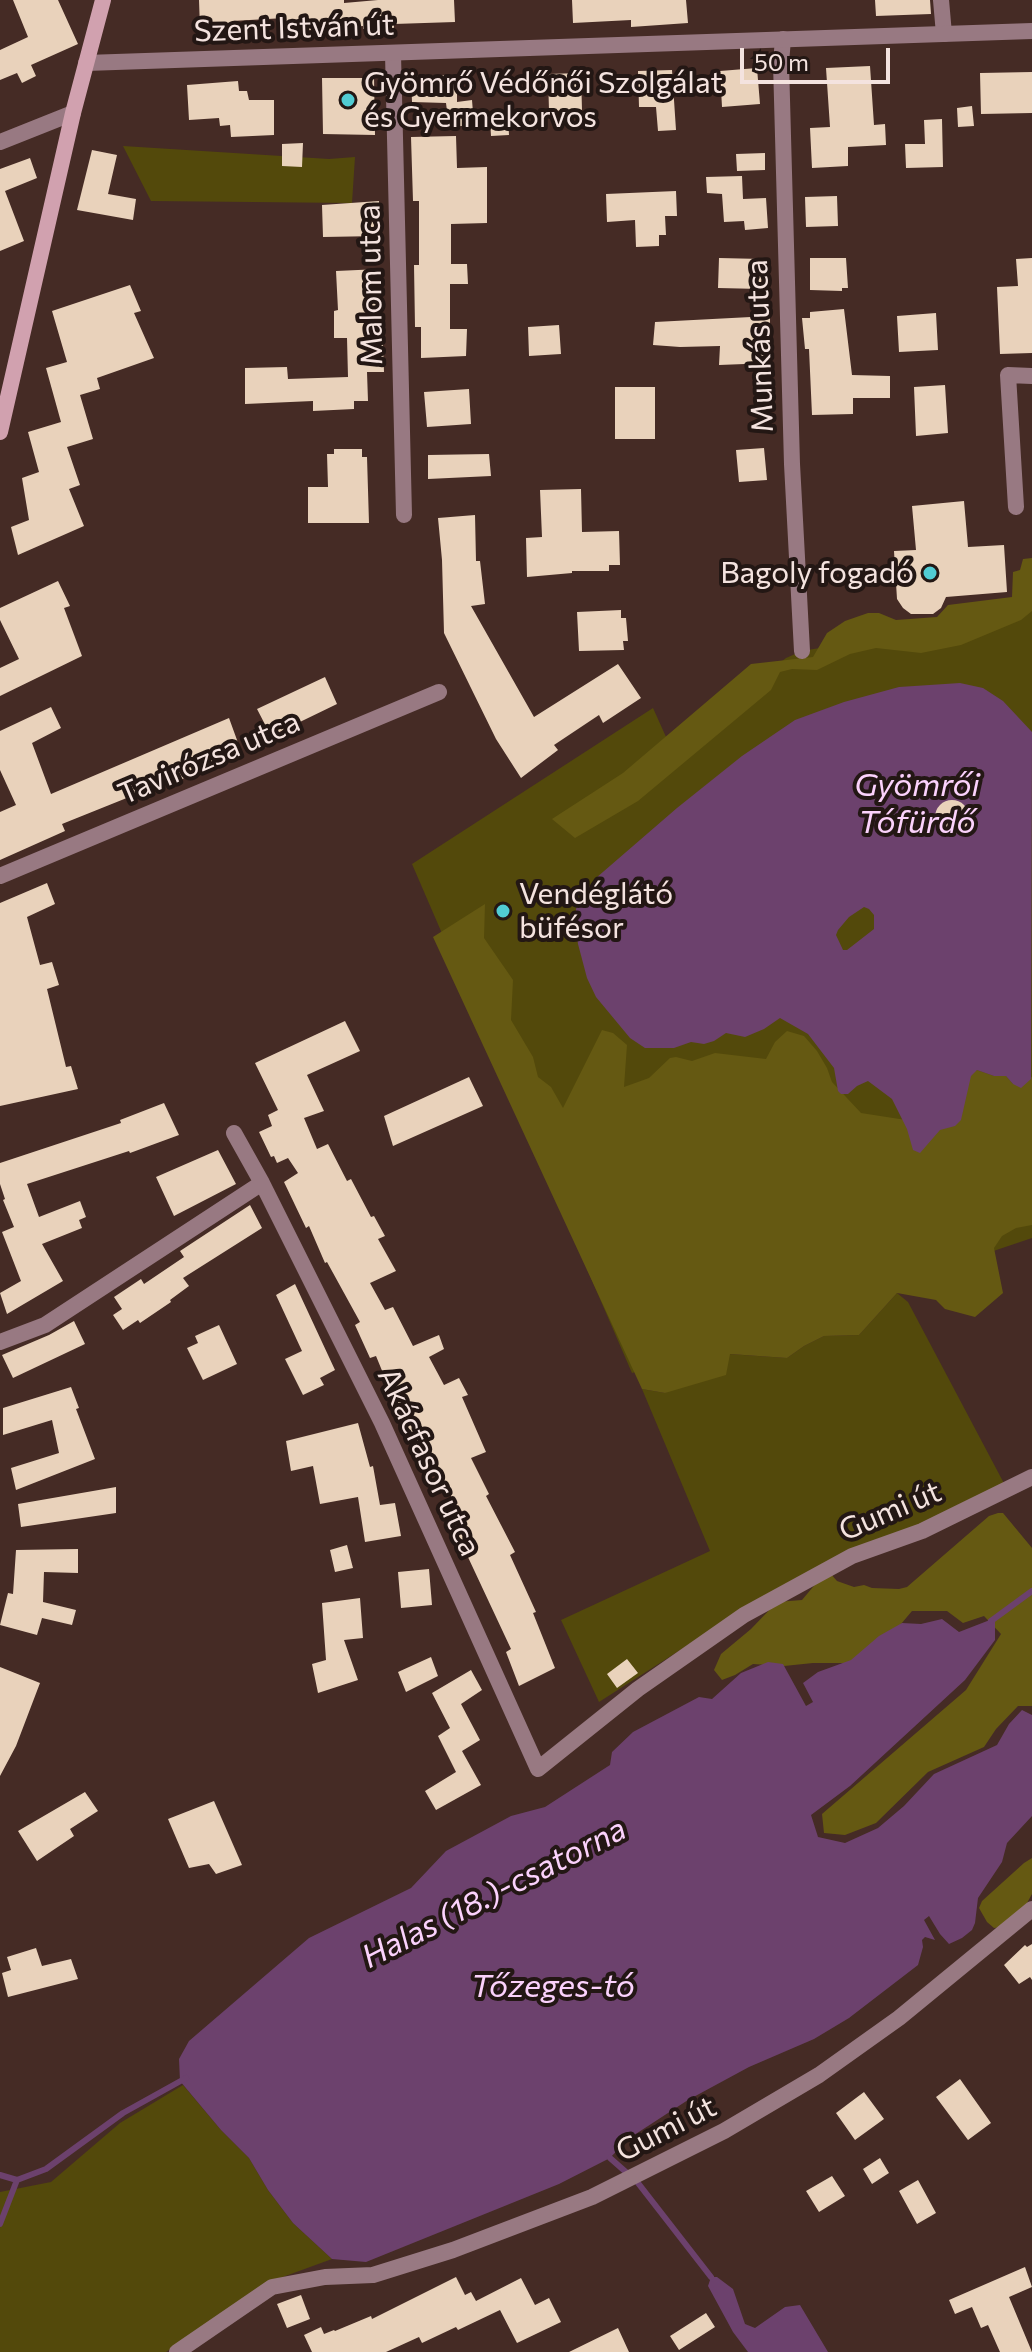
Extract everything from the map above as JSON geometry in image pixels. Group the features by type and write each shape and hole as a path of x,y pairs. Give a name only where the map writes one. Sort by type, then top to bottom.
{"main road":[{"path":"0,432 4,390 103,0"}],"street":[{"path":"941,0 944,34"},
{"name":"Szent István út","path":"86,63 1032,31"},
{"name":"Munkás utca","path":"783,39 791,448 802,651"},
{"name":"Malom utca","path":"393,54 404,515"},
{"path":"0,142 73,113"},
{"path":"1016,507 1008,375 1032,376"},
{"name":"Tavirózsa utca","path":"0,876 439,692"},
{"name":"Akácfasor utca","path":"234,1133 382,1423 538,1769"},
{"path":"0,1342 45,1325 262,1183"},
{"name":"Gumi út","path":"538,1769 638,1689 744,1615 852,1556 922,1531 1032,1477"},
{"name":"Gumi út","path":"177,2352 272,2287 325,2277 373,2275 453,2250 592,2197 724,2131 819,2075 899,2018 1032,1909"}],"shaded area":[{"path":"123,146 329,159 355,157 352,203 151,201"},
{"path":"1032,558 1032,611 1021,620 961,645 921,653 876,648 850,654 817,670 780,672 771,690 638,801 575,838 552,819 623,773 751,664 813,657 827,633 845,621 868,613 879,613 896,620 937,617 948,605 1012,597 1013,572 1020,570 1023,559"},
{"path":"1032,593 1032,1238 632,1373 412,864 653,708 671,748 786,658 802,651 937,628"},
{"path":"485,904 484,938 513,980 511,1020 533,1057 538,1077 551,1087 563,1108 602,1030 613,1033 627,1045 624,1087 649,1078 670,1058 692,1061 715,1053 766,1059 775,1042 787,1031 804,1036 817,1051 832,1082 861,1113 906,1120 977,1070 994,1076 1006,1076 1013,1084 1032,1077 1032,1225 1016,1228 1002,1236 994,1248 1003,1293 975,1317 945,1309 936,1300 897,1293 859,1335 824,1336 787,1358 730,1354 726,1375 665,1393 642,1389 433,937"},
{"path":"897,1293 908,1302 1007,1489 738,1613 599,1702 561,1620 710,1551 642,1389 665,1393 729,1354 787,1358 824,1336 859,1335"},
{"path":"1003,1513 1032,1548 1032,1706 1018,1706 984,1747 928,1772 876,1823 845,1835 824,1833 822,1814 966,1690 1001,1634 984,1616 963,1623 947,1611 912,1611 868,1663 753,1664 722,1680 714,1670 721,1654 777,1602 802,1600 818,1581 830,1573 837,1581 854,1587 907,1587 989,1516"},
{"path":"1032,1858 1032,1894 1012,1926 994,1928 979,1908 982,1901"},
{"path":"183,2085 249,2158 293,2223 332,2259 269,2282 166,2352 0,2352 0,2192 51,2182 120,2123"}],"water":[{"name":"Gyömrői Tófürdő","path":"960,683 983,688 1003,701 1032,732 1031,1079 1021,1088 1006,1076 994,1076 977,1070 971,1076 961,1120 955,1126 940,1130 920,1153 913,1150 907,1129 892,1099 868,1081 848,1094 841,1094 834,1068 808,1034 780,1018 745,1037 726,1033 704,1044 691,1042 674,1048 645,1048 630,1038 596,997 587,978 575,924 580,900 596,878 742,756 795,720 899,687","holes":["864,907 874,915 874,929 843,950 836,935 838,930 849,917"]},
{"name":"Tőzeges-tó","path":"995,1618 995,1640 965,1680 850,1786 811,1815 818,1837 845,1843 878,1828 934,1774 997,1745 1009,1724 1022,1710 1032,1715 1032,1816 1007,1843 1002,1862 978,1898 972,1930 949,1944 929,1916 924,1920 935,1940 925,1937 922,1940 918,1965 849,2018 814,2039 749,2067 688,2100 628,2139 610,2158 559,2184 366,2262 332,2259 293,2223 249,2158 180,2081 179,2059 189,2041 309,1938 411,1888 446,1851 511,1816 545,1807 610,1765 612,1752 633,1732 699,1697 712,1699 741,1673 768,1662 783,1664 806,1706 813,1702 803,1683 818,1672 851,1660 879,1636 902,1623 921,1624 942,1619 959,1632"},
{"path":"711,2277 717,2277 733,2289 745,2324 755,2328 785,2307 800,2305 828,2352 748,2352 733,2332 708,2286"}],"building":[{"path":"13,0 58,0 78,44 31,65 36,76 22,83 17,73 0,80 0,50 28,37"},
{"path":"199,0 344,0 344,3 454,0 455,22 286,32 285,18 232,21 233,27 200,28"},
{"path":"572,0 686,0 688,23 631,27 631,20 573,23"},
{"path":"875,0 930,0 931,14 876,16"},
{"path":"870,66 874,125 885,124 886,145 848,147 848,166 812,168 810,128 830,127 826,68"},
{"path":"757,68 760,104 722,107 720,71"},
{"path":"672,70 676,130 658,131 656,107 639,107 638,71"},
{"path":"1032,72 1032,113 981,114 980,73"},
{"path":"581,73 582,110 549,111 548,74"},
{"path":"457,75 457,102 472,100 474,125 449,127 446,103 412,102 411,76"},
{"name":"Gyömrő Védőnői Szolgálat és Gyermekorvos","path":"322,78 374,78 375,135 323,134"},
{"path":"238,81 239,91 247,91 249,100 274,100 274,135 231,137 230,125 220,126 219,118 189,120 187,85"},
{"path":"972,106 974,126 958,127 957,108"},
{"path":"508,118 509,135 491,136 490,119"},
{"path":"942,119 943,167 906,168 905,144 925,144 924,120"},
{"path":"456,136 457,168 487,167 487,223 451,224 451,264 467,264 468,284 450,284 450,329 467,329 466,356 421,358 421,327 415,327 414,265 419,265 419,201 413,201 411,137"},
{"path":"303,143 302,167 282,166 282,144"},
{"path":"92,150 117,155 108,194 136,199 133,220 77,210"},
{"path":"765,153 765,170 737,171 736,154"},
{"path":"30,158 37,178 5,191 24,241 0,251 0,169"},
{"path":"742,176 743,199 766,198 768,228 745,230 744,221 724,222 722,194 707,193 706,177"},
{"path":"676,191 677,216 665,216 666,235 659,235 659,246 636,247 635,220 607,222 606,194"},
{"path":"837,196 838,226 806,227 805,197"},
{"path":"379,201 379,236 323,237 322,205"},
{"path":"719,258 762,259 761,289 718,288"},
{"path":"810,258 846,258 848,288 842,288 842,291 810,290"},
{"path":"1032,258 1032,353 1000,354 997,287 1018,286 1016,259"},
{"path":"380,269 384,372 367,372 368,401 354,401 354,409 313,411 313,401 245,404 245,368 287,367 288,379 348,377 347,338 334,338 334,311 338,310 336,271"},
{"path":"130,285 141,311 134,313 154,358 97,378 100,389 80,395 93,439 67,447 80,485 69,489 84,526 18,555 11,527 29,520 22,478 39,472 28,432 61,422 46,368 67,362 52,311"},
{"path":"844,309 852,375 890,376 890,398 853,398 853,414 812,415 809,349 805,349 802,318 810,318 810,312"},
{"path":"936,313 938,350 899,352 897,316"},
{"path":"770,316 770,363 719,365 720,346 653,345 655,322"},
{"path":"559,325 561,354 529,356 528,327"},
{"path":"945,385 948,433 916,436 914,387"},
{"path":"615,387 655,387 655,439 615,439"},
{"path":"469,389 471,424 427,427 424,392"},
{"path":"764,448 767,480 739,482 736,450"},
{"path":"334,449 362,449 362,457 367,457 369,523 308,523 308,487 328,487 327,454 334,454"},
{"path":"489,454 491,476 428,479 428,455"},
{"path":"581,489 582,532 619,531 620,565 609,565 609,571 572,571 527,577 526,538 542,537 540,490"},
{"path":"964,501 968,547 1004,545 1007,592 946,597 941,608 933,614 911,614 897,599 894,551 916,550 912,506"},
{"path":"475,515 476,561 480,561 485,604 471,606 534,717 618,664 641,698 603,723 599,715 554,745 558,750 521,778 496,739 444,633 438,518"},
{"path":"58,581 70,606 64,608 82,656 0,696 0,668 19,659 0,620 0,608"},
{"path":"621,610 621,618 626,618 628,641 623,641 624,650 579,651 577,612"},
{"path":"325,677 337,704 271,736 257,709"},
{"path":"51,707 61,728 32,743 51,794 229,718 241,751 176,782 174,779 62,824 65,831 0,860 0,812 16,805 0,770 0,731"},
{"path":"952,800 964,805 969,817 964,829 952,834 940,829 935,817 940,805"},
{"path":"47,883 55,904 27,917 40,965 52,962 59,985 47,989 66,1067 71,1066 78,1089 0,1106 0,903"},
{"path":"345,1021 360,1051 307,1075 324,1111 304,1118 317,1149 328,1144 347,1181 351,1179 385,1236 378,1239 396,1271 370,1283 385,1310 393,1307 413,1346 439,1335 444,1349 429,1357 444,1385 459,1378 468,1395 462,1397 486,1452 471,1458 489,1494 486,1496 515,1552 510,1555 536,1612 533,1613 555,1668 519,1686 506,1652 511,1649 452,1523 461,1519 436,1462 422,1468 376,1356 370,1358 355,1325 360,1322 325,1263 309,1226 306,1228 284,1182 298,1173 288,1158 277,1163 274,1156 271,1157 259,1132 272,1126 268,1115 278,1110 255,1063"},
{"path":"469,1077 483,1106 393,1146 384,1116"},
{"path":"164,1103 179,1135 27,1184 39,1217 80,1201 86,1217 79,1220 82,1228 42,1244 63,1281 7,1314 0,1293 21,1281 2,1232 14,1227 3,1200 0,1163 121,1123 120,1120"},
{"path":"218,1150 236,1184 174,1216 156,1177"},
{"path":"250,1205 262,1228 183,1278 189,1286 171,1302 140,1323 138,1320 123,1330 113,1315 122,1309 114,1297 141,1279 144,1284 184,1257 180,1251"},
{"path":"295,1284 335,1370 320,1378 324,1385 303,1395 285,1359 302,1351 276,1295"},
{"path":"74,1321 85,1344 13,1378 2,1355"},
{"path":"219,1325 237,1364 203,1380 187,1348 198,1343 195,1336"},
{"path":"71,1387 95,1459 16,1490 11,1468 59,1453 52,1420 3,1435 3,1408"},
{"path":"358,1423 370,1467 373,1466 380,1505 395,1503 401,1536 365,1542 358,1497 320,1504 313,1466 291,1471 286,1441"},
{"path":"116,1487 116,1513 21,1527 18,1504"},
{"path":"347,1545 353,1568 335,1572 330,1550"},
{"path":"78,1549 78,1573 44,1572 43,1602 76,1610 72,1625 42,1618 37,1635 0,1625 8,1593 13,1594 16,1550"},
{"path":"429,1569 432,1605 401,1608 398,1572"},
{"path":"360,1598 363,1638 344,1640 358,1680 318,1693 312,1664 326,1660 322,1603"},
{"path":"431,1657 438,1676 406,1692 398,1672"},
{"path":"627,1659 638,1673 617,1688 607,1674"},
{"path":"0,1667 40,1683 16,1746 0,1776"},
{"path":"471,1670 482,1690 461,1704 480,1740 462,1751 481,1785 436,1810 425,1791 456,1772 438,1736 450,1728 432,1693"},
{"path":"85,1792 98,1811 70,1829 74,1836 37,1861 18,1831"},
{"path":"214,1801 242,1865 216,1874 209,1864 189,1868 168,1819"},
{"path":"1032,1944 1032,1980 1030,1977 1019,1984 1004,1965 1025,1945"},
{"path":"36,1948 42,1966 71,1959 78,1979 8,1997 2,1973 11,1970 7,1957"},
{"path":"960,2079 991,2123 968,2140 936,2097"},
{"path":"864,2092 884,2119 855,2140 836,2113"},
{"path":"880,2158 889,2173 872,2184 863,2169"},
{"path":"832,2176 845,2196 819,2212 806,2191"},
{"path":"918,2180 936,2213 917,2224 899,2191"},
{"path":"1025,2267 1032,2287 1009,2297 1032,2352 1000,2352 988,2325 981,2328 972,2307 955,2314 949,2300"},
{"path":"456,2277 465,2295 471,2292 476,2301 521,2278 535,2305 549,2298 561,2322 517,2343 500,2310 458,2330 456,2327 422,2343 419,2337 386,2352 312,2352 304,2335 321,2327 324,2334 371,2316 372,2319"},
{"path":"301,2295 310,2319 287,2328 277,2304"},
{"path":"706,2313 715,2327 679,2350 670,2336"},
{"path":"618,2328 629,2352 569,2352"}],"waterway":[{"path":"991,1621 1032,1591"},
{"name":"Halas (18.)-csatorna","path":"0,2175 17,2180 46,2169 123,2113 186,2078"},
{"path":"610,2158 627,2173"},
{"path":"0,2224 17,2180"},
{"path":"638,2183 711,2277"}],"place":[{"name":"Gyömrő Védőnői Szolgálat és Gyermekorvos","path":"348,100"},
{"name":"Bagoly fogadó","path":"930,573"},
{"name":"Vendéglátó büfésor","path":"503,911"}]}
